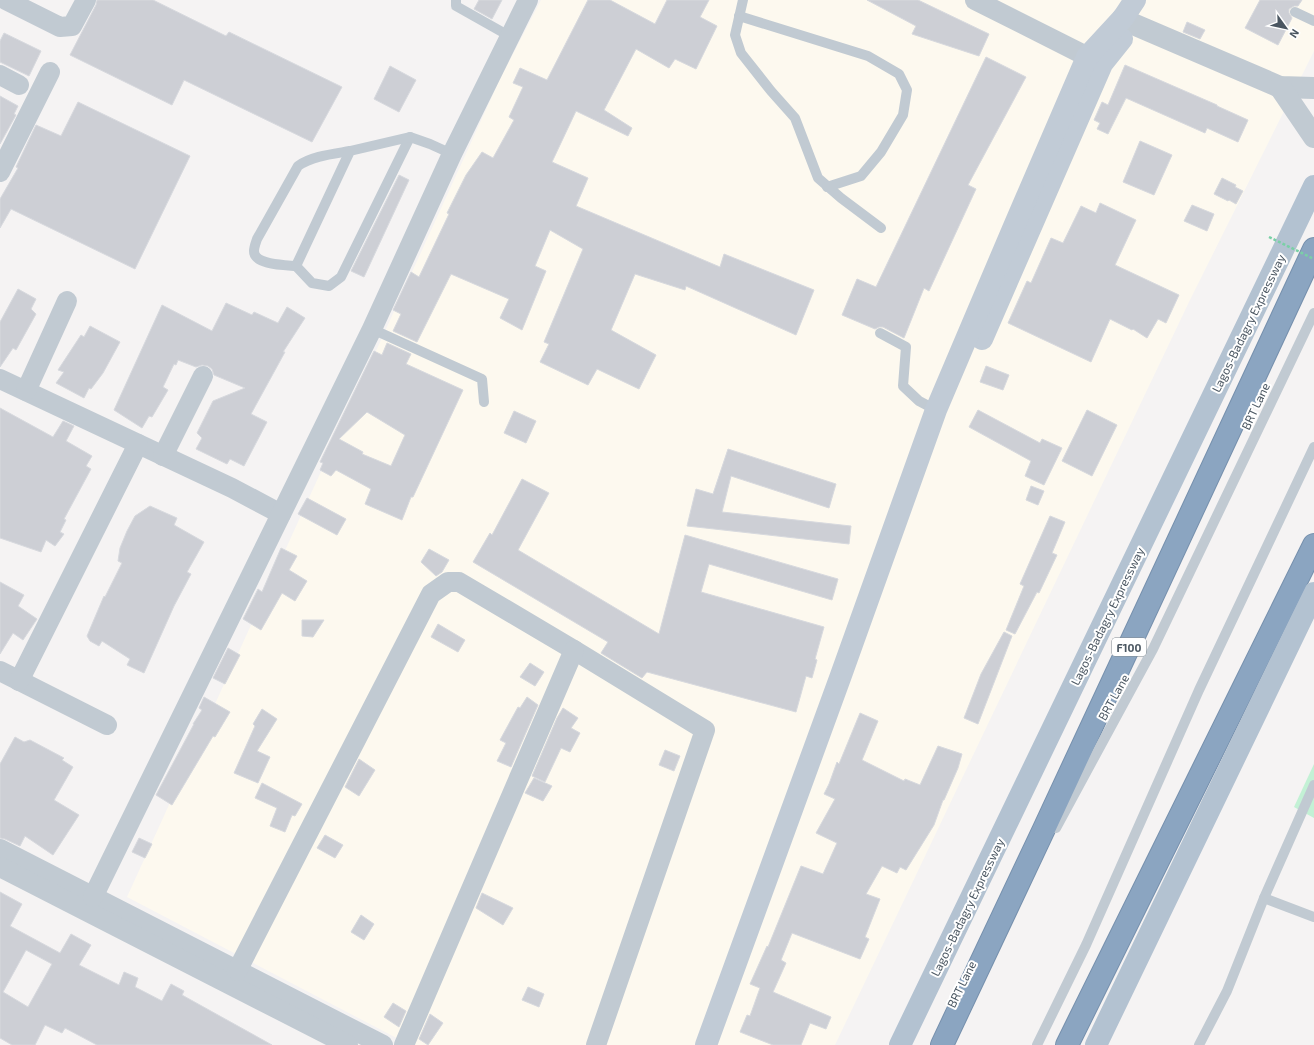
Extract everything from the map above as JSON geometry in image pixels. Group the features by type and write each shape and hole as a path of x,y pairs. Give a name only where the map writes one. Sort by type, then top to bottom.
{"highway":[{"name":"F100","path":"942,1045 1314,249"},
{"path":"1067,1045 1314,545"}],"main road":[{"path":"1128,21 1134,0"},
{"path":"706,1045 835,693 936,410 1015,224 1095,60 1128,21 1149,0"},
{"path":"722,1045 854,682 949,414 1031,229 1095,60"},
{"name":"Lagos-Badagry Expressway","path":"900,1045 1314,186"},
{"path":"1096,1045 1314,593"}],"street":[{"path":"6,0 60,27 72,26 86,0"},
{"path":"93,897 372,329 452,154 528,0"},
{"path":"975,0 1095,60"},
{"path":"1128,21 1280,87 1314,88"},
{"path":"0,172 50,72"},
{"path":"0,75 19,85"},
{"path":"1280,87 1314,137"},
{"path":"26,391 67,301"},
{"path":"163,456 203,376"},
{"path":"2,383 26,391 232,488 281,514"},
{"path":"19,681 138,444"},
{"path":"236,971 431,594 448,582 459,582 705,730 596,1045"},
{"path":"404,1045 574,650"},
{"path":"0,672 107,725"},
{"path":"0,849 383,1045"},
{"path":"0,867 348,1045"}],"lane":[{"path":"456,0 456,6 511,37"},
{"path":"743,0 735,35 741,53 771,91 795,118 818,178 827,187 881,228"},
{"path":"1295,12 1314,21"},
{"path":"739,16 868,56 899,74 907,90 903,115 882,152 860,176 827,187"},
{"path":"410,137 341,277 329,286 312,284 296,266 262,262 256,258 254,252 257,239 298,166 302,162 410,137 452,154"},
{"path":"296,266 350,151"},
{"name":"BRT Lane","path":"946,1045 1049,840 1153,649 1314,313"},
{"path":"372,329 482,379 484,402"},
{"path":"880,333 906,347 903,386 918,401 936,410"},
{"path":"1037,1045 1086,945 1200,690 1314,447"},
{"path":"1199,1045 1227,991 1264,898 1314,786"},
{"path":"1264,898 1314,918"}],"path":[{"path":"1269,237 1314,259"}],"shaded area":[{"path":"541,0 1314,0 1314,51 1189,302 835,1045 410,1045 127,897 500,79"}],"green space":[{"path":"1314,764 1314,818 1294,807"}],"building":[{"path":"97,0 153,0 226,36 229,32 342,87 312,142 184,80 172,105 70,55 96,5"},
{"path":"479,0 502,0 492,19 474,9"},
{"path":"588,0 610,0 655,24 667,0 709,0 700,17 717,26 696,69 675,59 669,68 636,49 604,110 632,128 628,136 576,111 552,162 588,178 576,206 720,267 724,254 814,290 796,335 686,286 685,290 635,274 611,330 656,355 639,389 597,369 588,385 540,362 549,344 544,342 583,249 550,230 535,266 546,271 522,330 500,318 509,299 451,274 417,342 393,331 401,314 393,310 411,272 419,277 449,214 447,213 466,175 482,152 493,158 514,120 509,117 523,87 513,83 520,68 547,80"},
{"path":"867,0 918,0 989,34 979,56 912,34 916,26"},
{"path":"1260,0 1302,0 1298,6 1294,6 1289,9 1289,13 1292,18 1278,45 1245,28"},
{"path":"1187,22 1205,30 1200,39 1183,32"},
{"path":"4,33 41,51 29,76 0,62 0,41"},
{"path":"986,57 1026,77 968,185 976,189 929,291 924,288 904,338 883,327 875,329 842,315 857,279 876,287"},
{"path":"1125,65 1248,120 1238,142 1207,128 1205,133 1126,98 1108,134 1097,129 1100,123 1094,120 1102,102 1108,105"},
{"path":"390,66 416,80 399,112 374,99"},
{"path":"0,96 18,106 14,114 16,115 0,144"},
{"path":"78,102 190,156 135,269 11,209 0,228 0,199 18,168 16,167 36,125 61,136"},
{"path":"1140,141 1172,155 1154,195 1123,182"},
{"path":"399,175 409,180 364,277 351,271"},
{"path":"1222,178 1236,185 1235,187 1243,191 1236,204 1214,194"},
{"path":"1100,203 1136,220 1115,265 1179,295 1166,323 1158,319 1147,338 1133,329 1132,330 1110,319 1091,362 1008,323 1027,281 1031,283 1051,238 1063,243 1081,206 1096,213"},
{"path":"1192,205 1214,214 1207,231 1184,221"},
{"path":"18,289 36,299 31,309 36,314 16,350 13,348 0,367 0,322"},
{"path":"226,303 252,315 254,312 278,323 287,307 305,318 283,352 285,352 251,414 267,422 244,466 230,459 227,464 196,449 202,438 197,433 213,401 245,388 214,375 212,369 208,366 202,365 196,367 178,360 176,365 174,364 163,387 168,390 152,417 149,416 142,428 114,410 162,305 212,331"},
{"path":"90,326 120,342 103,373 91,389 89,388 84,398 56,383 64,372 58,370 81,335 84,337"},
{"path":"387,343 411,354 406,364 463,390 413,497 411,497 402,520 365,504 371,489 336,470 331,476 320,470 323,463 320,462 374,351 382,355","holes":["367,412 405,435 391,466 362,454 363,452 339,439"]},
{"path":"986,366 1009,375 1003,390 980,382"},
{"path":"0,408 53,437 63,421 74,426 66,441 92,456 86,466 91,469 64,519 66,520 60,532 64,534 55,546 46,540 41,552 0,538"},
{"path":"978,410 1040,443 1042,439 1062,448 1044,485 1025,476 1031,461 969,427"},
{"path":"1087,410 1117,425 1092,476 1062,461"},
{"path":"514,411 536,421 526,443 504,433"},
{"path":"728,449 836,484 829,508 731,476 722,512 851,526 849,544 687,526 696,489 713,494"},
{"path":"522,479 549,493 518,550 659,634 685,535 838,579 832,600 709,564 701,592 824,627 815,659 817,660 812,678 806,676 796,712 647,672 642,678 601,653 608,642 473,562 490,533 492,535"},
{"path":"1031,486 1044,491 1038,505 1026,500"},
{"path":"307,498 346,519 337,535 298,514"},
{"path":"150,506 177,518 174,525 204,542 187,572 191,574 174,606 144,673 127,665 130,659 102,641 99,646 90,641 87,636 104,596 105,597 122,563 118,561 120,548 127,531 135,516"},
{"path":"1050,516 1065,522 1052,553 1057,555 1039,593 1037,592 1015,634 1006,630 1024,586 1020,584"},
{"path":"281,548 297,556 289,570 307,581 295,601 282,593 261,630 243,619 258,589 262,592"},
{"path":"429,549 449,560 442,572 436,576 421,562"},
{"path":"0,582 24,595 18,606 37,619 23,640 13,633 0,654"},
{"path":"302,620 324,620 313,637 302,636"},
{"path":"438,624 465,640 458,652 431,637"},
{"path":"1004,632 1012,636 978,724 964,718 981,674"},
{"path":"228,648 240,655 225,684 213,678"},
{"path":"530,663 544,672 535,686 520,677"},
{"path":"204,697 230,712 215,737 213,736 172,805 156,795 193,724 202,710 199,708"},
{"path":"527,697 538,705 511,767 497,761 506,743 500,740 518,707 520,708"},
{"path":"563,708 578,718 571,728 580,733 570,752 561,748 545,782 532,776 557,718"},
{"path":"262,709 277,719 257,751 270,757 258,783 234,773 255,726 253,724"},
{"path":"860,713 878,721 862,760 904,781 905,779 920,785 938,746 962,754 958,768 943,800 934,825 906,870 900,867 897,873 882,866 866,894 880,899 865,937 869,939 860,959 792,933 781,960 786,963 773,992 831,1017 826,1029 810,1023 801,1045 773,1045 740,1032 747,1015 750,1016 760,988 750,984 767,946 768,947 801,866 823,874 837,843 816,833 835,799 824,794 837,762 839,764"},
{"path":"15,737 24,742 30,740 64,758 62,760 73,767 54,800 79,815 53,855 25,836 20,846 0,838 0,764"},
{"path":"665,750 680,756 674,771 659,765"},
{"path":"359,759 375,770 359,796 345,787"},
{"path":"534,778 552,786 543,801 525,793"},
{"path":"262,783 302,804 295,816 292,815 285,832 270,826 277,808 255,798"},
{"path":"325,835 343,845 335,858 317,848"},
{"path":"139,838 152,844 145,858 132,852"},
{"path":"0,892 22,904 10,926 60,953 71,934 91,945 79,965 119,985 124,972 138,978 135,987 162,1001 171,984 184,991 182,995 272,1045 97,1045 65,1028 62,1033 45,1025 35,1045 12,1045 0,1038","holes":["26,950 52,964 28,1007 3,992"]},
{"path":"482,893 513,908 503,925 476,908"},
{"path":"361,915 374,924 364,940 351,932"},
{"path":"528,987 544,994 539,1007 522,1000"},
{"path":"393,1003 406,1011 399,1027 384,1017"},
{"path":"430,1014 443,1023 428,1045 419,1039"}]}
